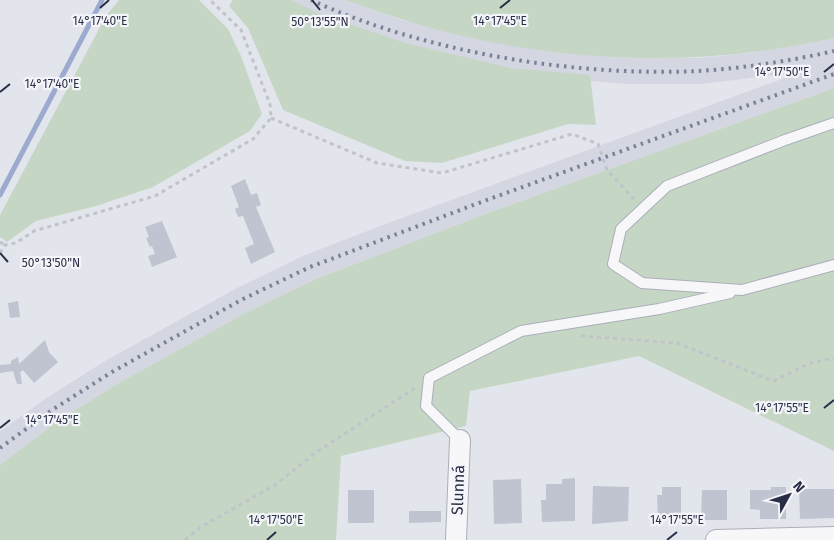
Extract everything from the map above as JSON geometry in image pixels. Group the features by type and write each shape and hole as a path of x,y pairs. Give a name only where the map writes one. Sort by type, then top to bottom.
{"street":[{"name":"Slunná","path":"456,540 460,440"},
{"path":"716,540 834,536"}],"lane":[{"path":"742,290 642,283 614,264 621,229 667,186 834,123"},
{"path":"460,440 426,406 430,378 521,331 659,309 742,290 834,264"}],"path":[{"path":"0,242 5,245 16,243 34,231 155,196 253,139 270,118 270,104 241,30 210,0"},
{"path":"270,118 377,163 442,174 572,134 598,144 607,170 644,208"},
{"path":"0,253 5,245"},
{"path":"580,336 677,343 773,381 810,363 834,358"},
{"path":"185,540 201,527 275,485 318,451 430,378"}],"shaded area":[{"path":"280,0 345,0 402,20 476,39 626,58 698,58 750,53 834,38 834,88 488,213 316,279 247,312 119,383 59,420 0,465 0,431 45,399 105,361 235,289 305,255 383,225 801,72 700,84 625,84 544,77 394,45"}],"green space":[{"path":"119,0 199,0 228,29 241,56 262,114 250,131 153,187 96,206 36,221 7,242 0,237 0,215 106,16"},
{"path":"233,0 291,0 317,13 405,43 511,68 590,75 596,125 568,124 442,163 405,161 283,110 248,28 229,6"},
{"path":"345,0 834,0 834,38 789,47 700,57 610,57 565,53 476,39 426,27"},
{"path":"834,88 834,451 639,356 470,391 466,426 341,456 336,540 0,540 0,465 59,420 119,383 247,312 316,279 488,213"}],"building":[{"path":"245,179 251,195 257,193 261,205 256,207 275,252 251,264 245,248 254,244 243,216 238,217 235,209 239,207 231,186"},
{"path":"162,221 177,257 152,267 148,256 155,254 146,238 149,237 145,227"},
{"path":"18,301 20,317 10,318 8,303"},
{"path":"45,340 49,352 58,362 34,383 23,370 20,371 22,384 17,384 13,371 0,373 0,365 11,364 11,361 18,357 19,364"},
{"path":"575,478 575,521 542,522 541,500 546,500 546,484 562,484 562,479"},
{"path":"521,479 522,523 494,524 493,480"},
{"path":"593,486 629,487 628,521 592,524"},
{"path":"662,487 681,487 681,520 658,520 657,495 662,495"},
{"path":"771,487 786,487 786,519 760,519 760,510 750,509 750,490 771,490"},
{"path":"799,489 834,489 834,518 800,519"},
{"path":"348,490 374,490 374,523 348,523"},
{"path":"702,490 727,490 727,520 701,520"},
{"path":"409,511 441,511 441,522 409,523"}],"waterway":[{"path":"0,195 102,0"}],"railway":[{"path":"311,0 402,34 451,47 552,65 602,70 699,71 767,64 834,51"},
{"path":"0,448 52,410 112,372 241,300 310,267 484,201 834,74"}]}
